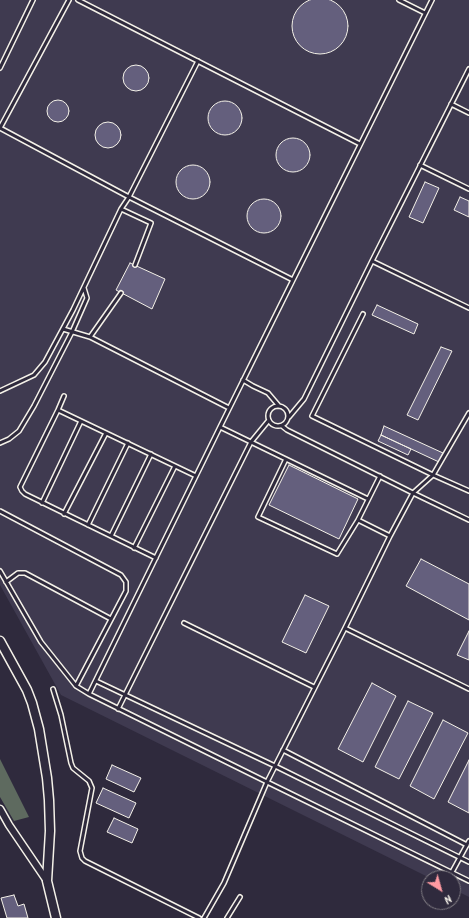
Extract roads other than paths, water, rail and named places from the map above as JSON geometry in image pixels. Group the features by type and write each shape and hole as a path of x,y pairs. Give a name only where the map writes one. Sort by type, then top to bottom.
{"main road":[{"path":"0,641 27,690 39,729 49,800 50,831 47,881 56,918"}],"street":[{"path":"0,809 9,825 47,881"}],"lane":[{"path":"0,68 33,0"},
{"path":"69,0 0,128 129,197 293,280"},
{"path":"78,0 360,144"},
{"path":"399,0 426,13"},
{"path":"89,694 229,408 432,0"},
{"path":"0,391 34,375 40,370 84,288 121,208 129,197 198,61"},
{"path":"282,426 288,421 289,417 304,399 469,69"},
{"path":"451,104 469,113"},
{"path":"420,165 469,190"},
{"path":"121,208 151,223 135,265"},
{"path":"372,261 469,308"},
{"path":"0,443 9,439 19,431 34,406 72,332 87,298 84,288"},
{"path":"90,337 121,293"},
{"path":"363,314 312,416 469,491"},
{"path":"63,329 90,337 229,408"},
{"path":"243,380 268,393 279,406 286,410 289,417"},
{"path":"64,396 20,487 22,492 156,558"},
{"path":"118,709 251,442 269,420 269,412 275,407 279,406"},
{"path":"58,410 196,476"},
{"path":"204,918 224,883 267,782 314,687 346,628 390,536 413,493 434,475 469,413"},
{"path":"269,420 274,426 282,426 287,430 469,520"},
{"path":"42,503 81,421"},
{"path":"220,427 368,499"},
{"path":"64,514 106,433"},
{"path":"88,525 128,444"},
{"path":"111,536 151,454"},
{"path":"286,459 258,518 337,554 358,520 380,476"},
{"path":"134,548 175,466"},
{"path":"0,511 121,575 126,582 126,591 76,686"},
{"path":"358,520 390,536"},
{"path":"0,571 41,642 76,686 118,709 448,870"},
{"path":"6,582 18,573 25,573 111,619"},
{"path":"184,623 314,687"},
{"path":"346,628 469,689"},
{"path":"96,681 275,766 469,862"},
{"path":"53,689 61,716 70,763 73,768 89,782 92,788 80,851 82,858 85,861 200,918"},
{"path":"283,750 468,843 453,870"},
{"path":"227,918 240,897"}]}
